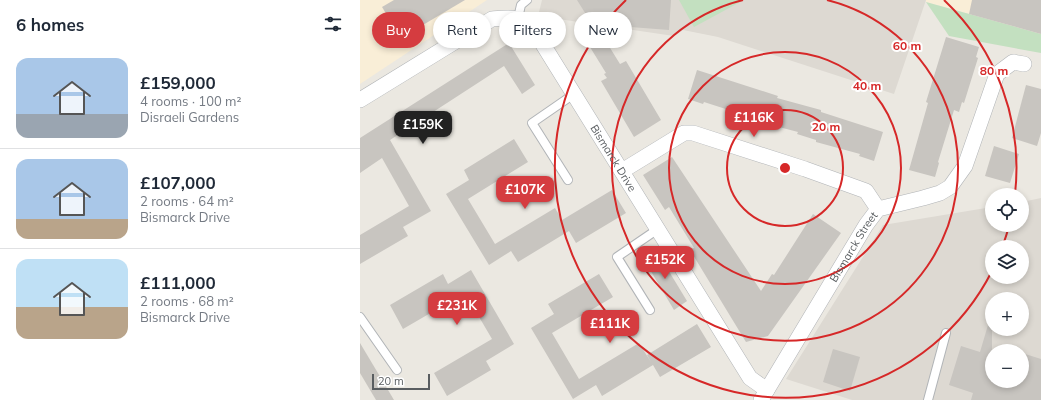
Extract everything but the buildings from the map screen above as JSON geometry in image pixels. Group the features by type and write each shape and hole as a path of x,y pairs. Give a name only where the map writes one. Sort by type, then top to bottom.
{"street":[{"path":"360,100 492,19 499,19"},
{"name":"Bismarck Drive","path":"545,48 750,378 764,397"},
{"name":"Bismarck Street","path":"764,397 866,225 878,209 940,193 950,187 965,166 997,74 1013,62 1024,64"},
{"path":"622,171 684,133 693,133 811,170 866,191 878,209"}],"lane":[{"path":"519,12 521,5 527,0"},
{"path":"568,180 532,123 574,94"},
{"path":"650,310 617,257 658,229"},
{"path":"360,317 397,370"},
{"path":"928,400 946,333"}],"shaded area":[{"path":"360,0 487,0 469,12 433,12 433,36 425,41 425,12 372,12 372,48 414,48 360,84"},
{"path":"542,0 926,0 894,94 718,37 683,30 674,36 632,30 632,12 574,12 574,21 566,20 566,12 539,12"},
{"path":"926,0 1041,0 1041,34 926,2"},
{"path":"1041,198 1041,400 852,400 786,379 883,225 985,208 985,232 1029,232 1029,201"}],"green space":[{"path":"679,0 744,0 694,27"},
{"path":"926,2 1041,34 1041,53 949,36"}]}
